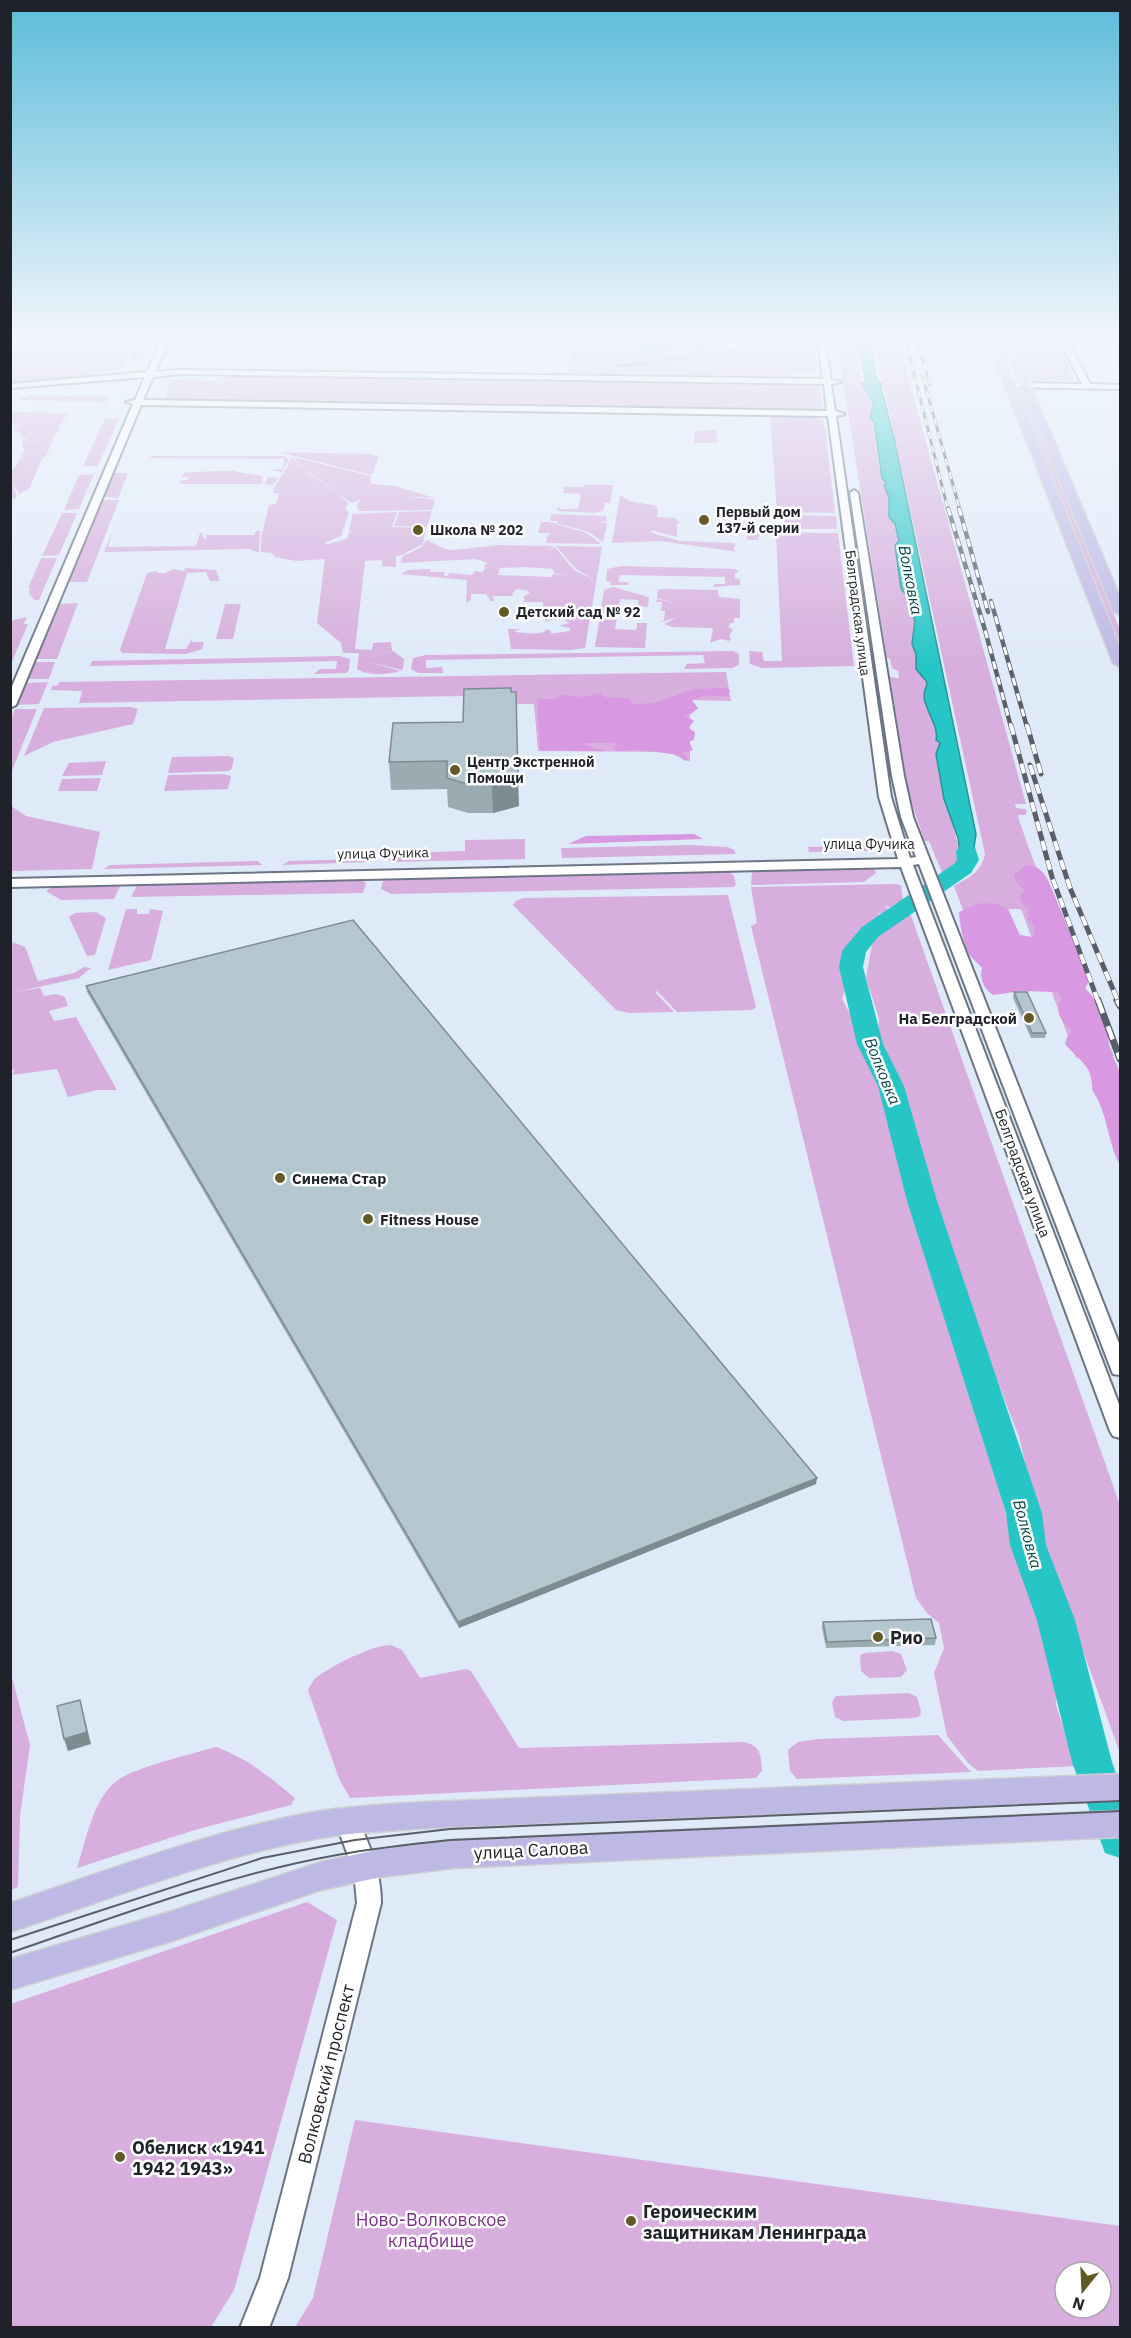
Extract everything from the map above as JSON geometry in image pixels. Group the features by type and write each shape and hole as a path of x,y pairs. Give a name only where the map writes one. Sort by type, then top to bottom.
{"main road":[{"path":"1034,446 1120,663"},
{"path":"1051,446 1120,611"},
{"path":"10,1918 231,1845 347,1821 428,1815 1120,1787"},
{"name":"улица Салова","path":"10,1975 169,1927 297,1884 367,1866 454,1854 1120,1824"}],"street":[{"path":"10,679 114,446"},
{"path":"10,705 116,446"},
{"name":"Белградская улица","path":"841,446 881,777 889,812 914,884 933,910 1120,1369"},
{"name":"Белградская улица","path":"842,446 899,786 907,817 929,877 933,910 1120,1431"},
{"name":"улица Фучика","path":"10,883 923,859"},
{"name":"улица Фучика","path":"10,876 905,860"},
{"name":"Волковский проспект","path":"254,2328 273,2278 368,1910 370,1888 367,1866 347,1821"}],"green space":[{"path":"23,446 50,446 29,489 19,494 13,483 17,497 14,499 11,498 11,469 14,469 24,452"},
{"path":"92,446 107,446 104,453 91,456 103,454 98,466 83,466"},
{"path":"772,446 827,446 835,513 777,512"},
{"path":"853,446 876,446 879,466 889,497 888,506 899,541 895,546 901,589 909,598 908,602 915,621 912,644 916,654 916,669 927,682 923,695 940,743 936,754 960,854 958,866 943,875 929,841 925,841 909,795 890,677 899,678 898,671 892,668 890,659 887,658"},
{"path":"897,446 927,446 1026,804 1015,804 1016,808 1026,809 1027,812 1025,815 1018,815 1020,823 1053,911 1114,1056 1076,1058 1021,909 963,910 954,886 977,870 985,854"},
{"path":"1040,446 1044,446 1120,630 1120,643"},
{"path":"278,452 369,454 379,456 372,475"},
{"path":"151,456 284,456 289,460 279,478 282,472 268,470 283,469 284,459 150,458"},
{"path":"291,457 348,503 345,510 349,512 341,536 324,543 347,539 349,532 354,532 349,531 353,512 354,514 397,512 392,527 426,528 423,544 396,556 396,567 382,566 382,560 365,561 355,649 372,650 373,643 391,642 392,651 358,660 359,653 343,653 341,643 317,623 325,559 297,561 261,552 261,539 269,505 276,504 279,493 273,493"},
{"path":"293,457 371,476 372,484 395,486 435,498 408,496 435,500 432,510 359,511 357,506 360,499 352,503 307,472"},
{"path":"213,471 213,474 214,471 233,471 262,476 262,484 180,484 181,480 188,480 189,477 182,477 183,473"},
{"path":"113,473 128,473 118,498 103,497"},
{"path":"94,474 79,509 64,510 79,475"},
{"path":"268,477 279,478 272,485 264,484"},
{"path":"584,485 613,485 610,503 605,503 603,511 595,513 557,511 558,506 560,509 578,509 581,494 563,493 564,487 583,487"},
{"path":"620,495 629,501 657,506 657,517 675,518 680,523 677,524 677,537 651,530 652,533 680,541 735,543 734,550 739,552 660,541 612,543"},
{"path":"102,500 119,500 87,582 67,582"},
{"path":"432,511 427,527 394,526 399,512"},
{"path":"62,513 77,513 59,555 42,556"},
{"path":"551,514 606,516 607,521 598,522 607,523 603,542 589,532 556,523 559,521 550,521"},
{"path":"784,515 836,516 837,529 784,529"},
{"path":"541,522 549,522 587,533 601,544 546,543 550,533 538,533"},
{"path":"113,530 108,547 196,546 200,533 203,538 207,539 205,533 207,535 254,535 256,531 260,531 259,553 249,549 104,552"},
{"path":"754,532 838,533 854,666 762,668 750,664 749,651 762,652 764,661 782,661 776,536 760,535 758,540 747,540 747,534"},
{"path":"427,540 445,549 453,550 500,545 554,546 549,551 555,547 574,570 596,581 576,569 556,546 602,547 585,648 571,650 511,649 508,629 522,629 515,632 533,634 547,629 552,632 549,634 570,631 570,628 559,626 569,623 563,619 545,621 543,602 523,602 525,599 523,597 530,593 526,590 517,589 512,594 513,596 492,596 495,601 491,601 486,594 471,594 471,600 466,603 466,580 401,574 408,570 430,569 431,572 445,572 444,576 448,576 449,573 472,575 475,571 482,572 488,563 476,559 400,563 403,556 420,548","holes":["500,568 553,569 554,573 568,575 553,574 552,577 498,575"]},
{"path":"41,558 57,558 39,600 34,600 28,588"},
{"path":"621,566 736,569 739,572 735,573 735,578 740,579 740,585 713,587 715,584 725,584 725,577 620,575 618,582 628,582 629,585 610,585 611,582 606,581 607,569"},
{"path":"185,568 216,570 220,581 210,581 206,572 187,573 165,649 186,649 192,639 192,642 204,642 202,649 186,654 122,653 120,650 147,573 157,571 157,573 165,573 173,569 184,571"},
{"path":"613,587 649,597 648,607 638,606 638,600 620,599 615,629 635,630 637,623 647,623 645,648 595,647 604,590"},
{"path":"658,590 718,590 719,597 740,599 740,618 734,618 734,623 730,623 729,628 733,629 729,637 731,639 729,641 721,639 710,643 713,630 711,628 672,627 664,624 676,618 660,622 664,620 665,611 661,611 662,602 656,602 657,599 677,604 657,598"},
{"path":"78,603 57,659 35,659 58,604"},
{"path":"225,604 241,604 233,639 216,639"},
{"path":"27,617 24,624 28,624 11,664 11,625 13,620"},
{"path":"393,651 404,659 401,670 366,661 400,671 378,674 366,673 357,669 358,660"},
{"path":"733,651 739,654 739,665 732,668 684,669 687,664 705,663 703,655 426,660 426,668 442,667 443,673 418,673 411,669 413,658 426,655"},
{"path":"339,656 350,659 349,670 346,673 314,674 320,669 336,669 337,661 90,666 92,661"},
{"path":"34,662 55,662 49,679 27,679"},
{"path":"726,672 731,701 690,700 690,761 669,752 538,751 534,704 463,705 463,696 79,703 82,691 51,690 52,686 58,685 59,682"},
{"path":"48,682 39,704 16,705 26,683"},
{"path":"131,707 138,709 133,724 53,742 24,756 44,708"},
{"path":"15,709 37,709 11,773 11,719"},
{"path":"228,756 234,758 229,771 168,773 172,757"},
{"path":"106,761 102,775 62,776 69,763"},
{"path":"223,774 231,776 228,789 164,791 168,775"},
{"path":"101,778 97,791 58,791 62,779"},
{"path":"11,806 26,816 100,832 92,869 11,871"},
{"path":"525,839 525,859 390,862 388,858 395,853 465,851 465,840"},
{"path":"691,845 728,847 736,854 562,858 561,848"},
{"path":"868,845 869,851 809,852 808,847"},
{"path":"367,859 370,862 282,865 289,861"},
{"path":"258,861 262,865 104,869 110,865"},
{"path":"874,867 876,873 864,882 751,885 752,872 757,870"},
{"path":"729,871 734,876 736,885 733,887 391,894 381,889 383,881 391,878"},
{"path":"358,879 366,883 363,893 131,897 141,883"},
{"path":"121,884 114,899 61,900 46,891 55,885"},
{"path":"901,885 903,901 892,908 886,906 891,910 884,914 877,913 882,916 862,929 850,943 845,959 848,982 842,999 855,1023 863,1054 882,1085 890,1124 1021,1565 1036,1601 1055,1671 1056,1705 1076,1766 978,1771 968,1763 947,1736 934,1673 944,1648 939,1623 928,1614 916,1598 751,926 757,923 751,887"},
{"path":"728,895 756,1007 752,1010 677,1012 657,991 655,992 674,1012 629,1013 616,1010 513,905 523,898"},
{"path":"126,909 137,909 137,914 149,914 150,909 163,911 151,960 108,970"},
{"path":"909,910 1120,1505 1120,1753 1044,1543 1019,1437 988,1356 902,1101 897,1073 878,1037 879,1018 866,978 872,945 882,930"},
{"path":"96,912 106,918 95,955 87,956 69,917 75,913"},
{"path":"12,942 25,947 38,981 74,973 84,967 91,968 79,978 16,992 40,988 44,996 56,994 65,997 68,1006 49,1011 54,1021 76,1017 117,1090 97,1090 68,1097 57,1069 12,1075 14,1071 10,1066 10,946 13,945"},
{"path":"391,1645 402,1650 420,1678 466,1669 471,1671 519,1748 744,1742 754,1746 759,1752 762,1771 756,1778 350,1798 339,1779 308,1690 316,1678 334,1666 365,1651"},
{"path":"893,1651 901,1654 907,1670 901,1677 869,1678 861,1671 860,1655"},
{"path":"10,1670 30,1745 20,1816 18,1887 11,1890"},
{"path":"909,1693 917,1697 921,1711 920,1716 915,1718 843,1721 835,1717 832,1702 836,1696"},
{"path":"938,1735 971,1772 797,1779 790,1771 788,1750 798,1742 818,1739"},
{"path":"216,1747 238,1757 267,1775 295,1798 291,1805 198,1829 77,1868 95,1812 106,1791 114,1783 122,1777 147,1767"},
{"path":"307,1902 337,1920 234,2290 211,2327 11,2327 11,2004"},
{"name":"Ново-Волковское кладбище","path":"355,2120 1120,2226 1120,2327 295,2327 313,2298"}],"shaded area":[{"path":"728,688 730,691 727,696 703,696 692,700 698,708 691,714 684,715 694,721 688,728 695,732 694,740 689,742 693,750 681,753 687,756 687,760 682,759 680,755 640,750 616,751 614,747 618,744 584,743 605,750 603,751 540,750 537,699 556,699 561,696 559,694 583,697 601,693 604,697 629,698 633,704 654,703 695,689"},
{"path":"694,834 703,839 568,844 586,836"},
{"path":"1027,865 1040,870 1048,880 1090,980 1085,988 1099,1004 1108,1021 1109,1048 1120,1072 1120,1165 1112,1147 1101,1108 1092,1090 1088,1069 1065,1044 1072,1031 1060,1016 1058,1008 1061,998 1057,992 1022,991 993,995 987,990 982,980 982,968 970,955 964,942 959,912 981,903 998,904 1008,909 1020,935 1032,937 1035,932 1034,926 1028,921 1028,908 1022,903 1020,896 1024,891 1014,878 1014,874"}],"water":[{"name":"Волковка","path":"877,446 896,446 976,834 971,867 948,883 943,875 958,866 960,854 958,838 944,799 936,754 940,743 936,740 936,729 924,697 927,682 916,669 916,654 912,644 915,621 908,602 909,598 901,589 895,545 899,541 895,524 889,517 889,497 884,486 886,483 882,478"}],"building":[{"path":"511,688 511,692 516,692 518,777 492,784 467,784 447,778 447,761 389,762 393,723 463,722 464,689"},
{"path":"353,920 817,1478 458,1622 86,986"},
{"name":"На Белградской","path":"1014,992 1027,992 1046,1033 1032,1033"},
{"name":"Рио","path":"931,1619 936,1638 827,1642 823,1622"},
{"path":"80,1700 87,1732 64,1739 57,1706"}],"waterway":[{"name":"Волковка","path":"967,852 968,860 963,868 870,932 854,951 851,967 870,1044 891,1086 922,1201 1024,1513 1028,1545 1056,1620 1092,1762 1120,1840"}],"tram line":[{"path":"10,1940 262,1858 355,1840 450,1829 1120,1801"},
{"path":"10,1953 213,1885 295,1863 394,1846 450,1840 1120,1811"}],"railway":[{"path":"932,446 948,510"},
{"path":"942,446 960,510"},
{"path":"948,508 985,630 1011,727"},
{"path":"959,508 988,612"},
{"path":"991,601 1027,727"},
{"path":"1011,725 1052,877 1098,1001"},
{"path":"1027,725 1041,774"},
{"path":"1030,765 1070,888 1118,1001"},
{"path":"1098,1000 1120,1059"},
{"path":"1117,1000 1120,1006"}],"place":[{"name":"Первый дом 137-й серии","path":"704,520"},
{"name":"Школа № 202","path":"418,530"},
{"name":"Детский сад № 92","path":"504,612"},
{"name":"Центр Экстренной Помощи","path":"455,770"},
{"name":"На Белградской","path":"1029,1018"},
{"name":"Синема Стар","path":"280,1178"},
{"name":"Fitness House","path":"368,1219"},
{"name":"Рио","path":"878,1637"},
{"name":"Обелиск «1941 1942 1943»","path":"120,2157"},
{"name":"Героическим защитникам Ленинграда","path":"631,2221"}]}
